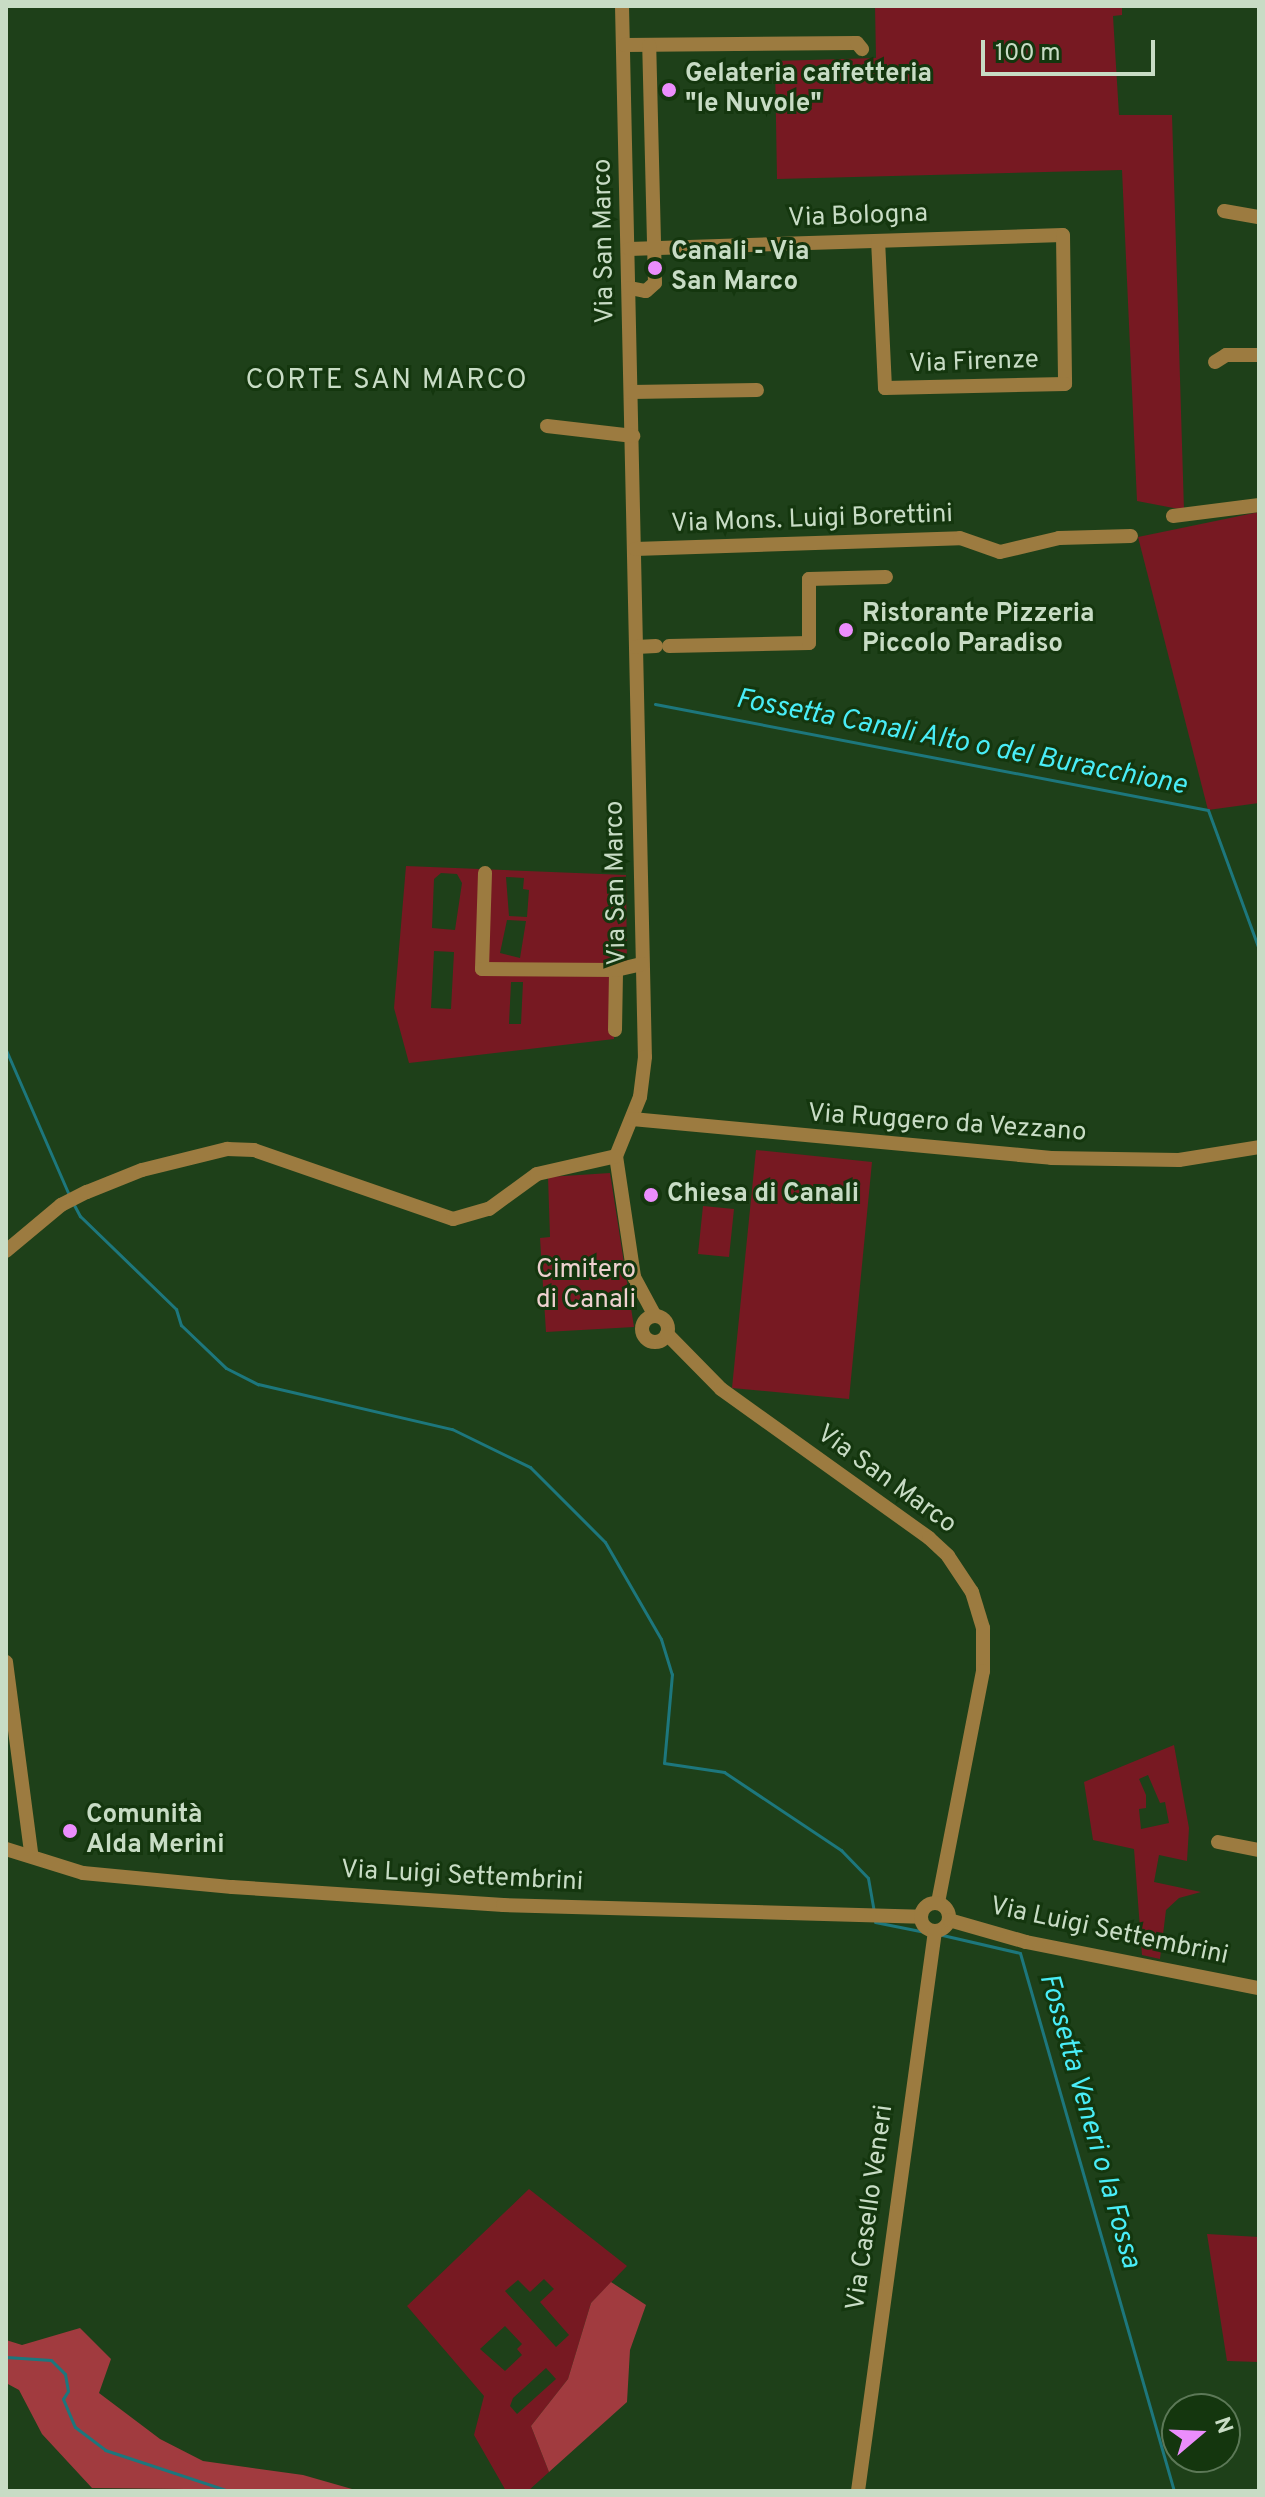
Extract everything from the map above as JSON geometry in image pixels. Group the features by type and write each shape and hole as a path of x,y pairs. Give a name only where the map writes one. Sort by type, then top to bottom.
{"street":[{"name":"Via San Marco","path":"616,1156 632,1119 645,1073 622,6"},
{"path":"625,45 857,43 862,49"},
{"path":"630,288 646,291 654,286 649,45"},
{"path":"1224,211 1259,217"},
{"name":"Via Bologna","path":"629,249 1063,235"},
{"name":"Via Firenze","path":"878,241 885,388 1065,384 1063,235"},
{"path":"1215,362 1226,355 1259,355"},
{"path":"631,392 757,390"},
{"path":"547,426 633,436"},
{"path":"1173,516 1259,505"},
{"name":"Via Mons. Luigi Borettini","path":"635,549 960,538 1000,552 1059,538 1131,536"},
{"path":"636,647 809,643 809,579 886,577"},
{"path":"485,873 482,969 616,970 642,964"},
{"path":"615,1030 616,970"},
{"name":"Via Ruggero da Vezzano","path":"632,1119 1051,1158 1179,1160 1259,1147"},
{"path":"6,1251 61,1205 87,1192 142,1170 227,1149 254,1150 453,1219 489,1209 537,1174 616,1156 634,1277 649,1320"},
{"name":"Via San Marco","path":"662,1338 666,1322 649,1320 644,1335 662,1338 769,1425 929,1538 948,1556 972,1592 983,1628 983,1671 938,1903"},
{"path":"6,1662 31,1853"},
{"path":"1218,1842 1259,1850"},
{"name":"Via Luigi Settembrini","path":"6,1849 31,1853 83,1873 232,1887 503,1905 921,1917"},
{"path":"938,1903 946,1907 949,1920 935,1934 921,1917 926,1906 938,1903"},
{"name":"Via Luigi Settembrini","path":"949,1920 1041,1946 1259,1988"},
{"name":"Via Casello Veneri","path":"858,2491 935,1934"}],"green space":[{"path":"875,6 1122,6 1122,15 1113,16 1119,115 1172,115 1184,510 1137,501 1122,170 777,179 775,61 876,58"},
{"path":"1259,512 1259,803 1208,810 1138,537"},
{"path":"406,866 626,875 627,966 616,970 614,1039 409,1063 394,1008","holes":["441,873 457,874 462,883 455,930 432,928 434,879","506,877 524,878 523,889 529,890 527,917 509,916","507,920 526,921 520,958 500,953","434,951 454,952 451,1009 431,1008","511,982 523,982 521,1024 509,1024"]},
{"path":"756,1150 872,1162 849,1399 732,1388"},
{"name":"Cimitero di Canali","path":"610,1173 634,1327 546,1332 540,1238 550,1237 548,1177"},
{"path":"703,1206 734,1209 729,1257 698,1254"},
{"path":"1174,1745 1189,1828 1187,1861 1159,1855 1154,1882 1201,1892 1179,1898 1166,1910 1160,1959 1142,1955 1134,1849 1093,1840 1084,1782","holes":["1148,1775 1160,1803 1165,1802 1169,1823 1141,1829 1139,1809 1146,1808 1146,1795 1139,1779"]},
{"path":"529,2189 627,2266 591,2303 568,2379 531,2426 549,2472 528,2491 506,2491 474,2435 484,2396 407,2306","holes":["544,2279 554,2289 540,2302 569,2335 556,2347 505,2291 518,2280 530,2292","505,2326 522,2344 517,2349 522,2355 505,2371 480,2349","546,2368 556,2379 517,2414 510,2406 513,2398"]},
{"path":"1207,2234 1259,2237 1259,2362 1227,2361"}],"shaded area":[{"path":"611,2282 646,2305 630,2350 627,2402 549,2472 531,2426 568,2379 591,2303"},
{"path":"80,2328 111,2359 99,2393 160,2439 203,2461 303,2475 359,2491 92,2488 42,2434 19,2390 6,2383 6,2340 22,2345"}],"waterway":[{"name":"Fossetta Canali Alto o del Buracchione","path":"655,704 1208,810 1259,949"},
{"name":"Fossetta Veneri o la Fossa","path":"6,1050 70,1197"},
{"name":"Fossetta Veneri o la Fossa","path":"73,1203 80,1216 176,1309 181,1325 226,1368 258,1384 452,1429 530,1467 605,1542 661,1639 672,1674 664,1763 724,1772 841,1850 868,1878 874,1911"},
{"name":"Fossetta Veneri o la Fossa","path":"875,1922 930,1933"},
{"name":"Fossetta Veneri o la Fossa","path":"938,1934 1020,1953 1174,2491"},
{"path":"6,2357 51,2360 65,2374 68,2391 63,2399 75,2427 105,2450 229,2491"}],"place":[{"name":"Gelateria caffetteria \"le Nuvole\"","path":"669,90"},
{"name":"Canali - Via San Marco","path":"655,268"},
{"name":"Ristorante Pizzeria Piccolo Paradiso","path":"846,630"},
{"name":"Chiesa di Canali","path":"651,1195"},
{"name":"Comunità Alda Merini","path":"70,1831"}],"district":[{"name":"CORTE SAN MARCO","path":"387,381"}]}
